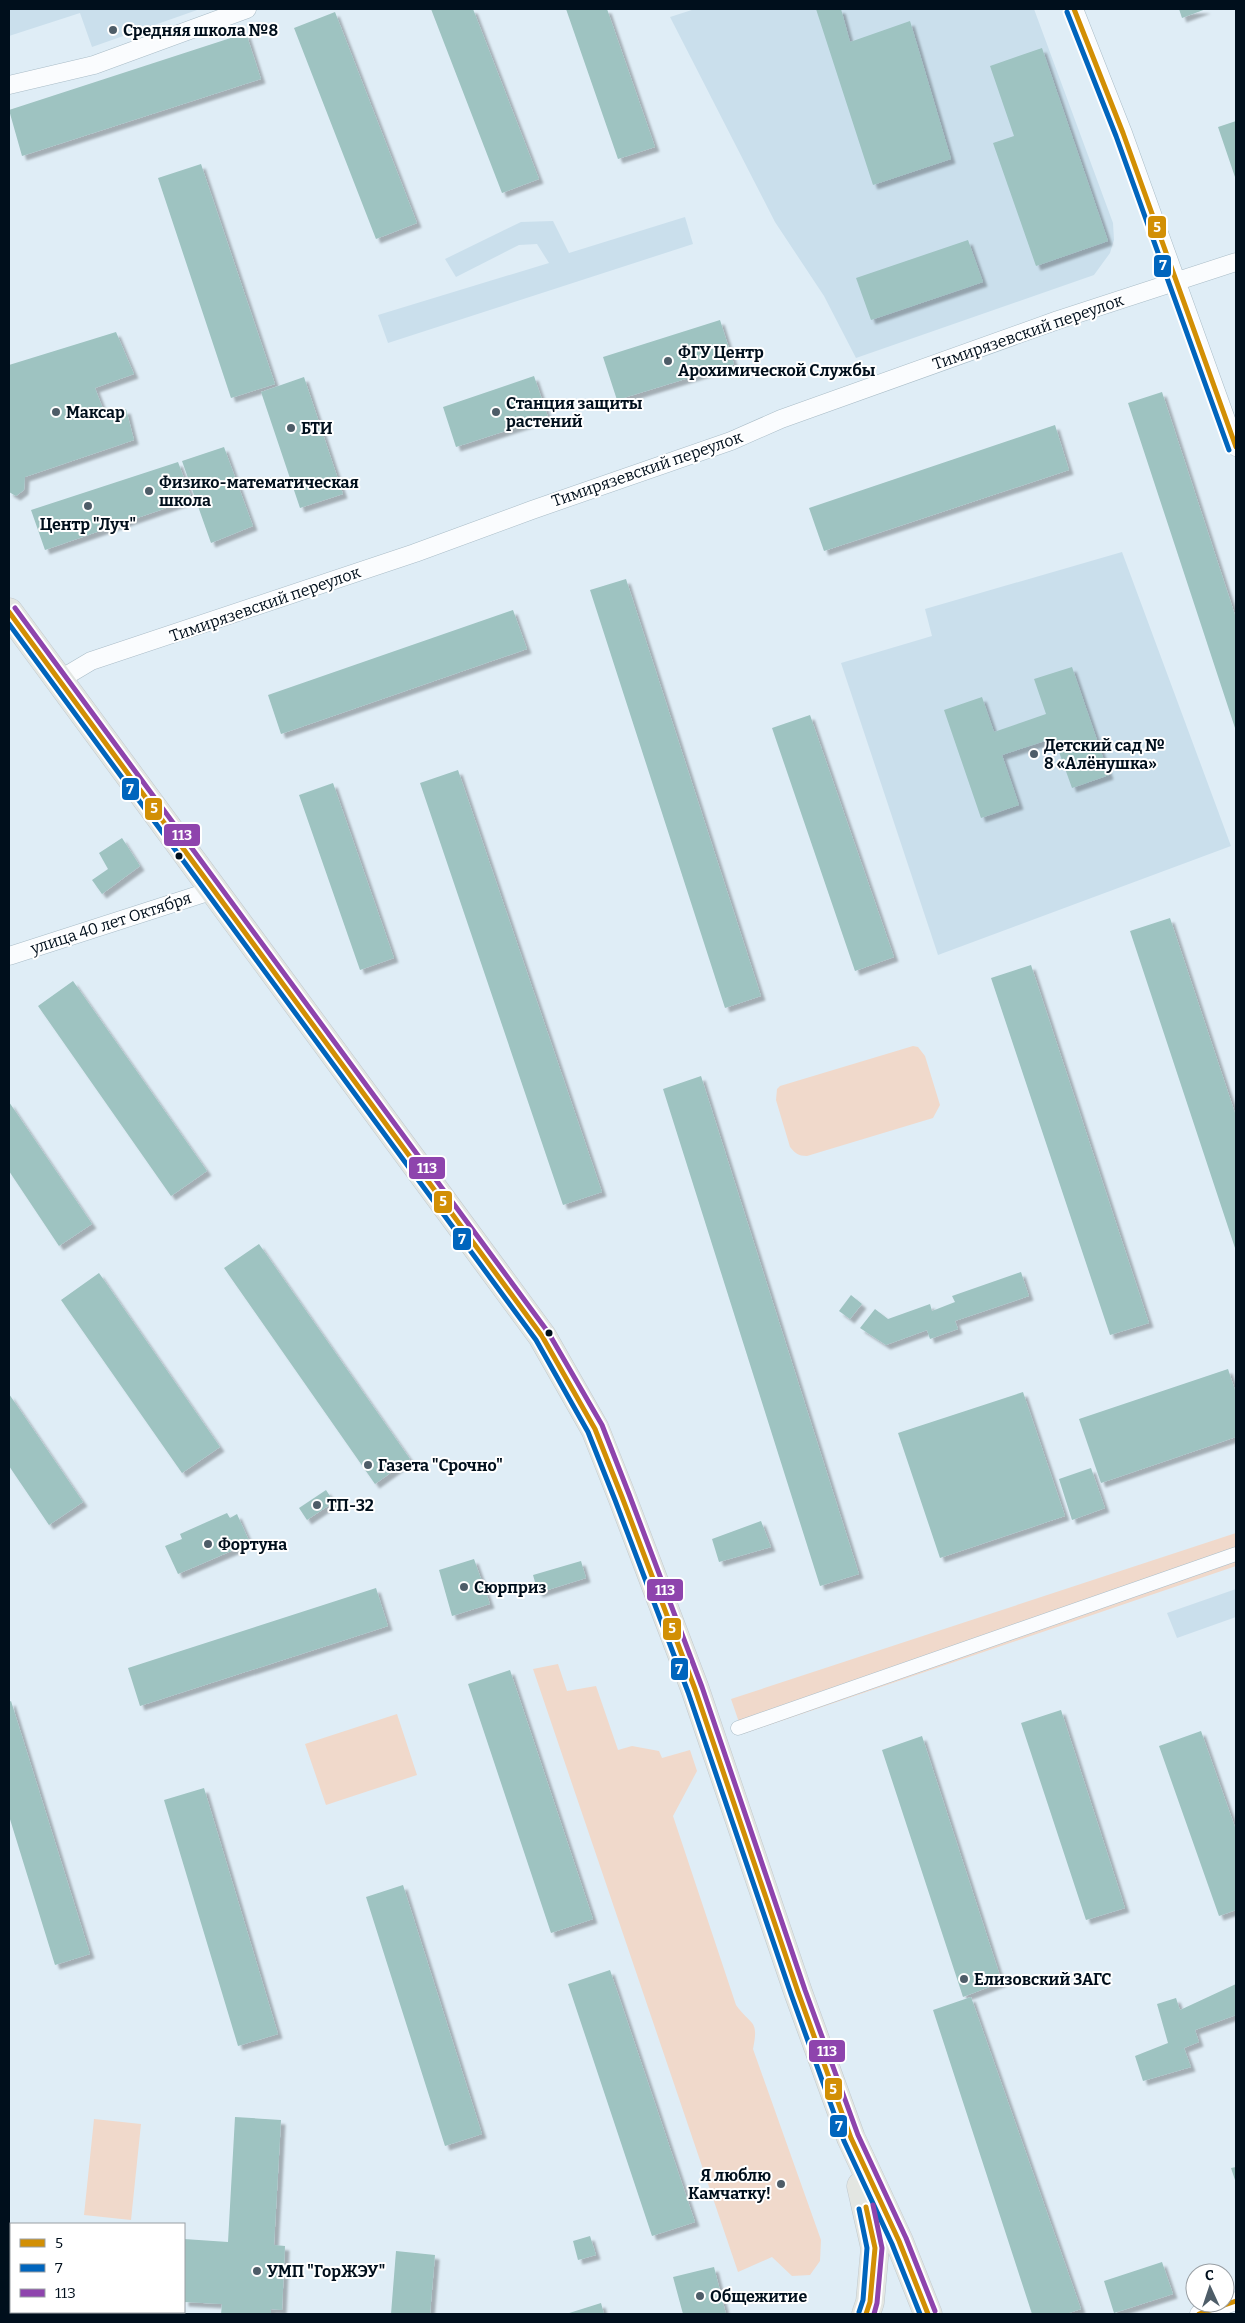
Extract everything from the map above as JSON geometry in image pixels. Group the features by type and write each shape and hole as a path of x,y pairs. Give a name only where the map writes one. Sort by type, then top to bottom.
{"main road":[{"path":"9,612 542,1336 595,1429 695,1689 851,2138 899,2241 928,2314"},
{"path":"851,2138 875,2248 870,2302 866,2314"}],"street":[{"path":"9,85 94,65 247,9"},
{"path":"1074,9 1123,133 1236,447"},
{"name":"Тимирязевский переулок","path":"59,680 91,661 415,553 731,441 781,420 1058,320 1236,262"},
{"name":"улица 40 лет Октября","path":"9,956 214,890"},
{"path":"738,1728 1236,1554"},
{"path":"1199,2314 1236,2301"}],"shaded area":[{"name":"Средняя школа №8","path":"9,9 200,9 92,47 80,13 9,36"},
{"path":"695,9 1034,9 1113,223 1114,240 1110,253 1094,275 856,358 824,296 775,222 670,17"},
{"path":"685,217 693,244 388,343 378,315 549,263 537,244 519,245 456,277 445,259 521,222 553,221 569,253"},
{"name":"Детский сад № 8 «Алёнушка»","path":"1122,552 1231,846 938,955 841,663 932,636 925,609"},
{"path":"913,1046 918,1047 925,1056 940,1105 933,1118 807,1156 797,1154 790,1147 776,1100 777,1089 780,1086"},
{"path":"1236,1533 1236,1566 743,1734 731,1699"},
{"path":"1236,1589 1236,1617 1177,1638 1167,1613"},
{"path":"558,1664 567,1691 596,1686 618,1750 632,1746 659,1751 662,1758 690,1750 697,1771 673,1816 736,2005 753,2024 755,2039 753,2049 821,2240 820,2261 810,2275 792,2276 772,2257 738,2272 533,1669"},
{"path":"397,1714 417,1775 326,1805 305,1744"},
{"path":"94,2119 141,2124 131,2220 84,2215"}],"building":[{"path":"431,9 473,9 539,179 502,193"},
{"path":"566,9 607,9 655,147 618,159"},
{"path":"816,9 841,9 850,42 910,21 951,159 873,185"},
{"path":"1179,9 1206,9 1182,18"},
{"path":"335,12 417,223 376,239 294,28"},
{"path":"246,33 261,79 22,156 9,110"},
{"path":"1042,48 1108,241 1036,266 993,143 1014,136 990,66"},
{"path":"1236,121 1236,180 1218,127"},
{"path":"201,164 275,384 231,398 158,178"},
{"path":"968,240 983,282 871,320 856,278"},
{"name":"ФГУ Центр Арохимической Службы","path":"720,320 734,364 617,400 603,357"},
{"name":"Максар","path":"116,332 134,374 95,388 105,414 126,409 134,440 25,477 24,490 16,496 9,492 9,365"},
{"name":"Станция защиты растений","path":"534,376 548,417 456,447 443,407"},
{"path":"304,377 343,494 300,508 261,392"},
{"path":"1162,392 1236,618 1236,731 1128,403"},
{"path":"1055,425 1069,470 824,551 809,508"},
{"path":"224,447 253,526 211,543 182,461"},
{"path":"178,462 192,499 45,550 31,510"},
{"path":"626,579 761,996 725,1008 590,590"},
{"path":"513,610 527,649 281,734 268,695"},
{"path":"1072,667 1109,775 1072,788 1054,738 1002,755 1019,805 981,818 944,710 982,697 994,732 1046,714 1034,679"},
{"path":"810,715 894,957 855,971 772,728"},
{"path":"458,770 602,1192 563,1205 420,783"},
{"path":"333,783 394,958 360,970 299,795"},
{"path":"122,838 140,866 102,894 92,880 108,869 99,853"},
{"path":"1170,918 1236,1116 1236,1251 1130,931"},
{"path":"1031,965 1149,1323 1110,1335 991,978"},
{"path":"73,981 207,1171 171,1196 38,1006"},
{"path":"701,1076 859,1574 820,1586 663,1089"},
{"path":"9,1102 92,1224 59,1246 9,1171"},
{"path":"259,1244 410,1459 375,1484 224,1268"},
{"path":"1021,1272 1029,1296 955,1321 958,1329 930,1339 927,1330 886,1345 860,1328 875,1309 888,1319 930,1304 932,1311 955,1302 952,1296"},
{"path":"99,1273 220,1447 182,1473 61,1300"},
{"path":"851,1295 862,1304 850,1319 839,1311"},
{"path":"1228,1369 1236,1393 1236,1437 1101,1483 1079,1419"},
{"path":"1023,1392 1065,1516 940,1558 898,1433"},
{"path":"9,1394 83,1502 49,1525 9,1466"},
{"path":"1091,1468 1105,1508 1072,1520 1059,1479"},
{"name":"ТП-32","path":"326,1490 334,1502 307,1520 299,1508"},
{"name":"Фортуна","path":"227,1513 230,1518 237,1514 250,1543 178,1574 165,1546 182,1539 180,1534"},
{"path":"761,1521 771,1547 719,1562 712,1539"},
{"name":"Сюрприз","path":"474,1559 490,1604 452,1616 439,1570"},
{"path":"581,1561 586,1578 538,1593 533,1575"},
{"path":"376,1588 388,1626 140,1706 128,1668"},
{"path":"510,1670 593,1919 551,1933 468,1684"},
{"path":"11,1701 90,1954 55,1965 9,1816 9,1702"},
{"path":"1061,1710 1125,1908 1086,1920 1021,1723"},
{"path":"1201,1731 1236,1830 1236,1910 1219,1916 1159,1746"},
{"path":"922,1736 1002,1982 963,1997 882,1750"},
{"path":"204,1788 278,2034 238,2046 164,1800"},
{"path":"403,1885 482,2134 445,2146 366,1897"},
{"path":"610,1970 695,2222 652,2236 568,1984"},
{"path":"1236,1984 1236,2015 1195,2030 1199,2042 1184,2048 1191,2067 1143,2081 1135,2056 1168,2043 1157,2004 1176,1998 1180,2010"},
{"path":"971,1997 1081,2309 1066,2314 1032,2314 933,2010"},
{"path":"235,2117 281,2120 274,2245 285,2246 282,2310 271,2309 271,2314 221,2314 222,2304 185,2302 185,2239 228,2242"},
{"path":"1236,2167 1236,2183 1231,2168"},
{"path":"590,2236 596,2255 578,2260 573,2241"},
{"path":"396,2251 435,2255 430,2314 391,2314"},
{"path":"1162,2262 1173,2294 1114,2313 1104,2281"},
{"name":"Общежитие","path":"714,2267 726,2314 683,2314 673,2277"},
{"path":"601,2303 604,2314 566,2314"}],"transit line":[{"name":"5","path":"1074,9 1123,133 1236,447"},
{"name":"7","path":"1067,12 1116,136 1229,450"},
{"name":"113","path":"15,608 548,1332 602,1425 702,1687 805,1990 858,2135 906,2238 935,2311"},
{"name":"5","path":"9,612 542,1336 595,1429 695,1689 798,1992 851,2138 899,2241 928,2314"},
{"name":"7","path":"9,624 536,1340 588,1432 688,1692 791,1994 844,2141 892,2244 920,2314"},
{"name":"113","path":"873,2205 882,2248 877,2303 874,2314"},
{"name":"5","path":"866,2207 875,2248 870,2302 866,2314"},
{"name":"7","path":"859,2209 867,2248 863,2300 859,2312"},
{"name":"5","path":"1199,2314 1236,2301"}],"place":[{"name":"Средняя школа №8","path":"113,30"},
{"name":"ФГУ Центр Арохимической Службы","path":"668,361"},
{"name":"Максар","path":"56,412"},
{"name":"Станция защиты растений","path":"496,412"},
{"name":"БТИ","path":"291,428"},
{"name":"Физико-математическая школа","path":"149,491"},
{"name":"Центр \"Луч\"","path":"88,506"},
{"name":"Детский сад № 8 «Алёнушка»","path":"1034,754"},
{"name":"Газета \"Срочно\"","path":"368,1465"},
{"name":"ТП-32","path":"317,1505"},
{"name":"Фортуна","path":"208,1544"},
{"name":"Сюрприз","path":"464,1587"},
{"name":"Елизовский ЗАГС","path":"964,1979"},
{"name":"Я люблю Камчатку!","path":"781,2184"},
{"name":"УМП \"ГорЖЭУ\"","path":"257,2271"},
{"name":"Общежитие","path":"700,2296"}]}
